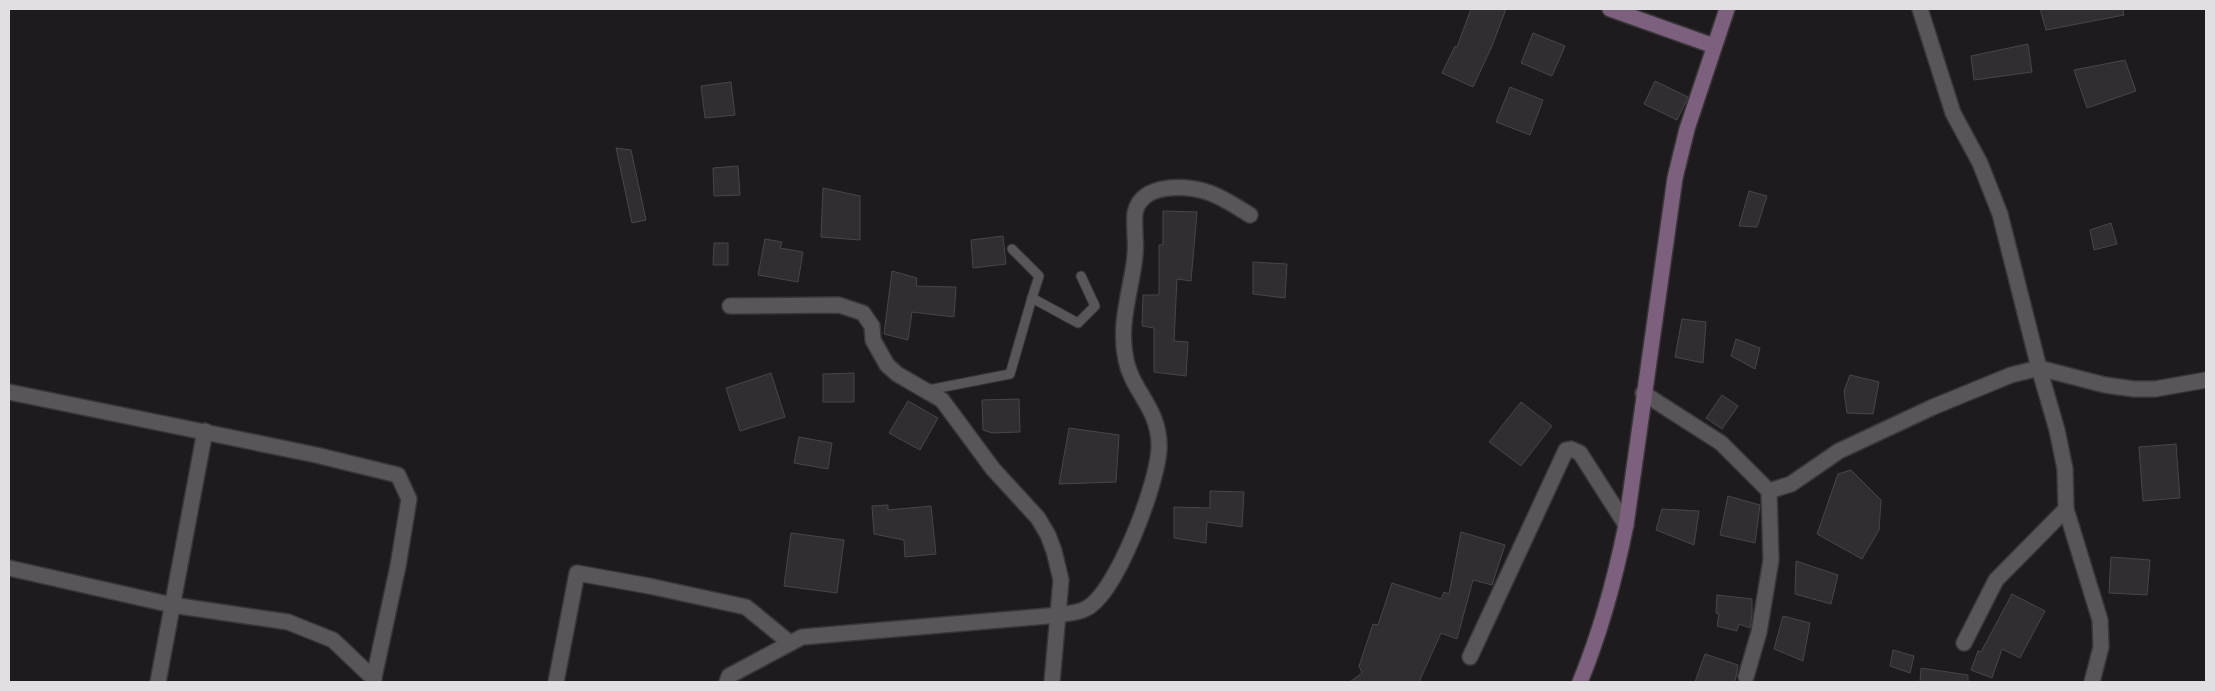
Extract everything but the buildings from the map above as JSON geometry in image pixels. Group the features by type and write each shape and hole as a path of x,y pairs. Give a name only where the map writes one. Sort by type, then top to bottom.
{"street":[{"path":"1610,9 1714,46"},
{"path":"1580,682 1615,580 1626,525 1643,393 1676,178 1687,128 1728,9"},
{"path":"1920,9 1953,113 1980,162 2000,214 2039,368 2057,430 2067,486 2066,509 2100,620 2101,648 2092,682"},
{"path":"726,682 729,676 802,637 1059,614 1086,609 1102,593 1122,562 1157,468 1158,430 1153,414 1126,361 1123,334 1126,297 1133,270 1136,244 1135,213 1140,201 1156,190 1177,188 1196,189 1210,193 1250,215"},
{"path":"730,306 839,305 863,313 872,326 873,340 886,365 897,374 928,390 942,400 993,469 1038,518 1054,551 1060,580 1059,614 1052,682"},
{"path":"1769,491 1791,484 1839,451 1933,407 1998,380 2039,368 2119,388 2155,389 2206,380"},
{"path":"9,392 316,454 398,475 409,499 374,680"},
{"path":"1643,393 1720,442 1769,491 1771,560 1759,632 1746,677"},
{"path":"158,682 205,431"},
{"path":"1470,657 1566,450 1571,449 1580,453 1626,525"},
{"path":"1964,643 1996,580 2066,509"},
{"path":"9,568 172,605 288,622 333,640 374,680"},
{"path":"556,682 577,573 649,586 746,608 790,643"}],"lane":[{"path":"928,390 1010,374 1039,276 1012,249"},
{"path":"1032,298 1078,323 1095,306 1081,276"}]}
